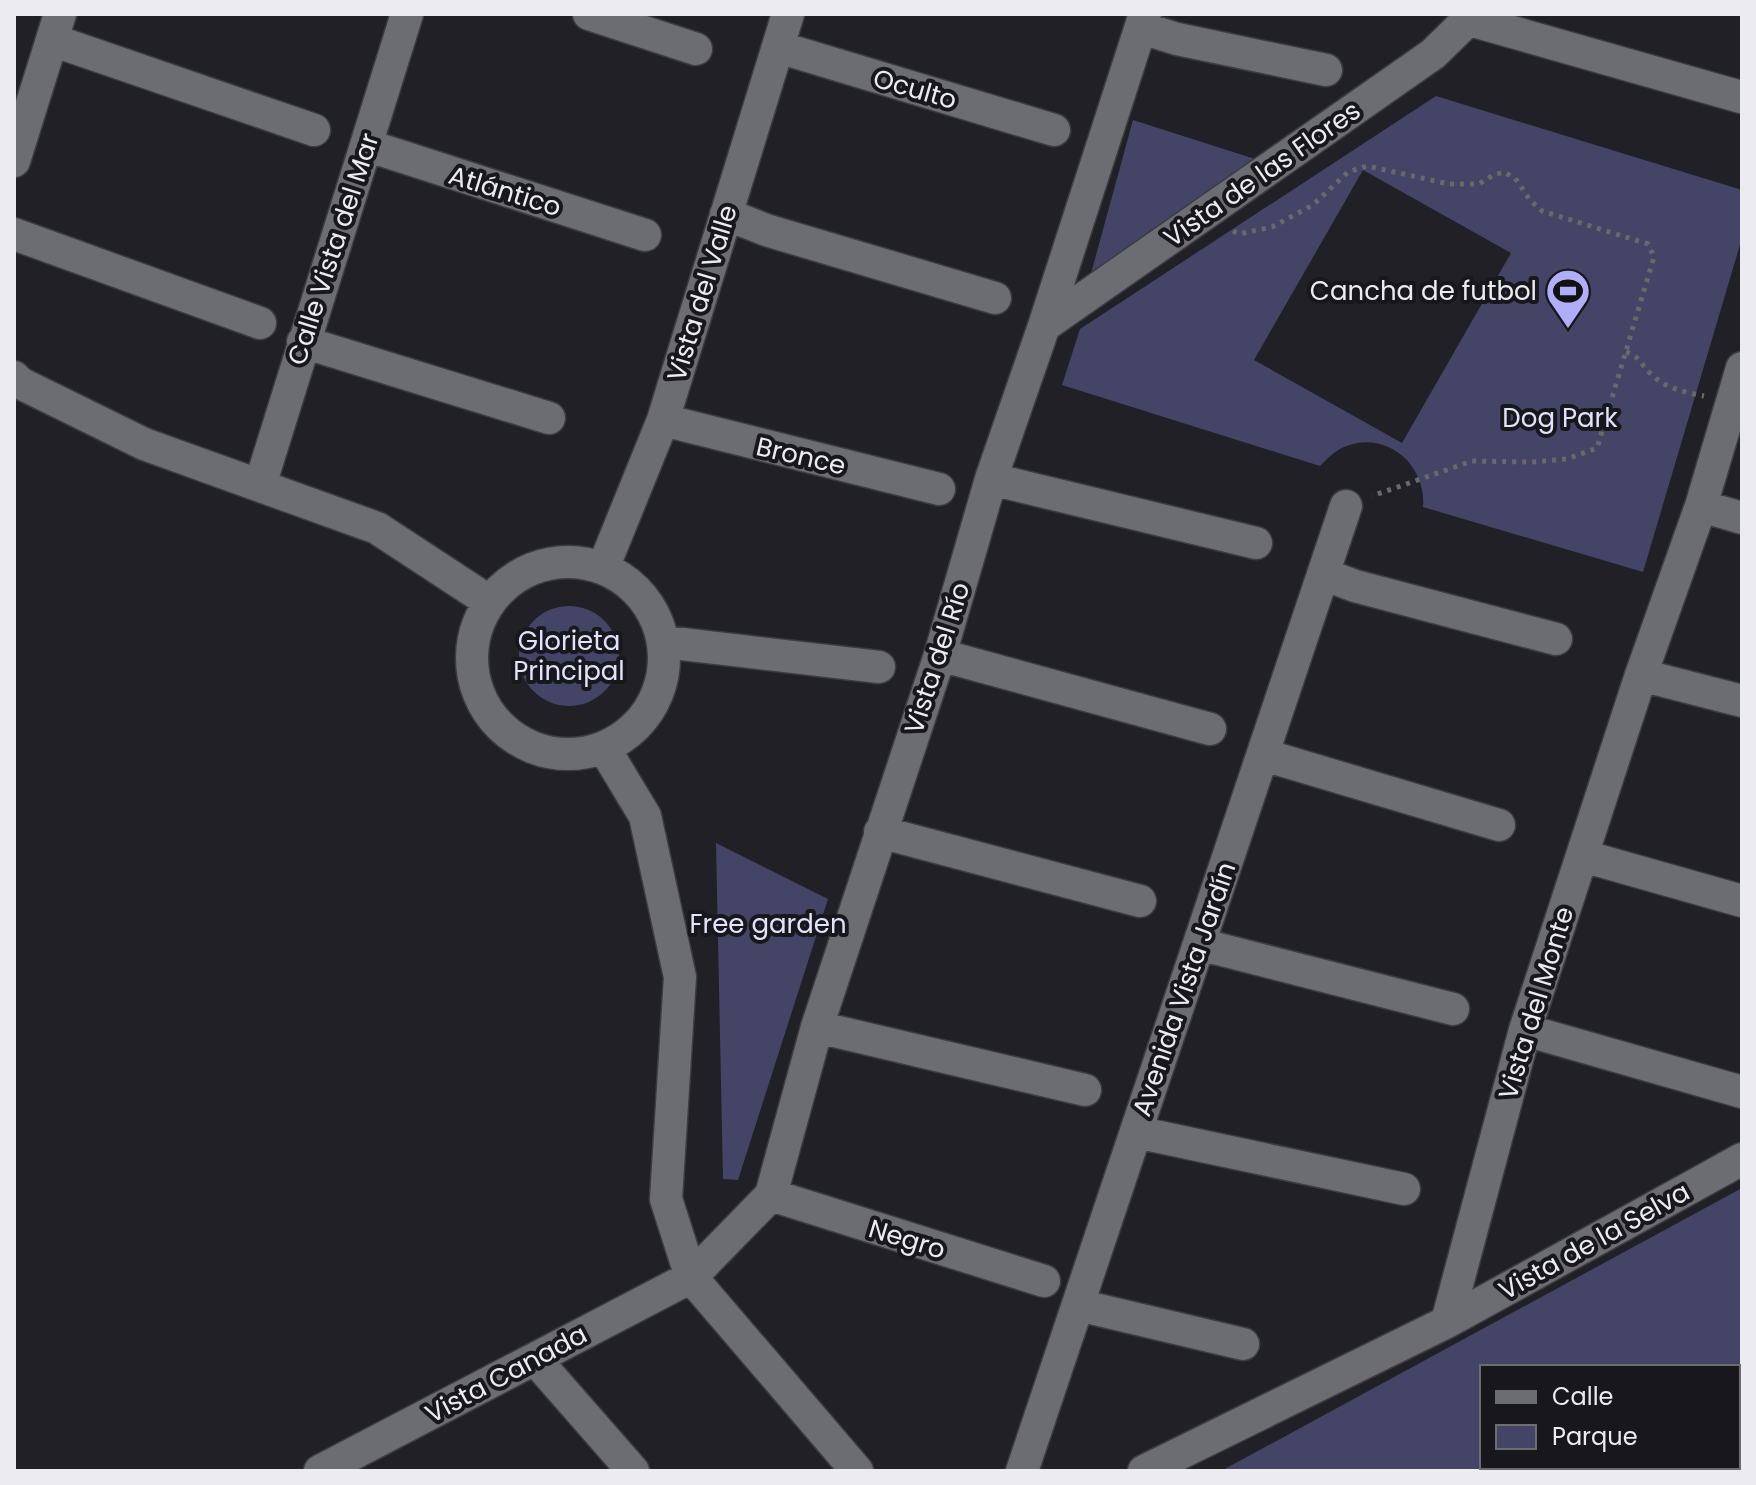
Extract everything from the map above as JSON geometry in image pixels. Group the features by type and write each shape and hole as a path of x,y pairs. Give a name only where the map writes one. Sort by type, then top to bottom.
{"street":[{"name":"Calle Vista del Mar","path":"260,485 407,14"},
{"path":"589,14 696,49"},
{"name":"Vista del Valle","path":"603,568 663,420 788,14"},
{"path":"1472,17 1741,97"},
{"name":"Vista de las Flores","path":"1044,326 1433,54 1472,17"},
{"path":"1143,21 1177,39 1326,70"},
{"name":"Vista del Río","path":"691,1277 771,1195 817,1027 940,655 991,479 1143,21"},
{"path":"14,161 56,27 314,130"},
{"name":"Oculto","path":"778,47 1054,130"},
{"name":"Atlántico","path":"366,145 645,235"},
{"path":"726,214 766,230 995,298"},
{"path":"14,234 260,323"},
{"path":"303,342 549,418"},
{"name":"Vista del Monte","path":"1447,1322 1525,1030 1641,675 1701,506 1742,368"},
{"path":"14,377 20,383 144,444 377,528 490,602"},
{"name":"Bronce","path":"663,420 939,489"},
{"path":"991,479 1256,543"},
{"name":"Avenida Vista Jardín","path":"1022,1471 1346,506"},
{"path":"1701,506 1742,518"},
{"path":"572,561 603,568 632,585 653,611 665,642 664,675 653,706 633,731 604,748 574,755 543,752 514,739 492,718 477,691 471,660 475,629 490,602 512,579 541,566 572,561"},
{"path":"1323,574 1355,586 1556,639"},
{"path":"665,642 879,667"},
{"path":"940,655 1210,729"},
{"path":"1641,675 1742,701"},
{"path":"604,748 645,816 680,977 666,1199 691,1277 857,1471"},
{"path":"1264,755 1499,825"},
{"path":"880,832 1140,901"},
{"path":"1583,856 1742,901"},
{"path":"1199,944 1453,1009"},
{"path":"817,1027 1085,1090"},
{"path":"1525,1030 1742,1092"},
{"path":"1136,1132 1404,1189"},
{"name":"Vista de la Selva","path":"1447,1322 1742,1159"},
{"name":"Negro","path":"771,1195 1044,1281"},
{"name":"Vista Canada","path":"343,1466 691,1277"},
{"path":"1078,1305 1243,1344"},
{"path":"1144,1471 1447,1322"},
{"path":"535,1359 633,1471"}],"path":[{"path":"1204,214 1239,234 1272,227 1313,205 1348,172 1367,166 1449,184 1479,184 1504,172 1515,178 1542,211 1648,244 1654,257 1597,448 1567,459 1472,461 1346,506"},
{"path":"1626,352 1637,356 1651,374 1677,391 1732,402"}],"green space":[{"name":"Dog Park","path":"1436,96 1742,190 1742,238 1643,572 1423,507 1422,491 1411,464 1388,447 1359,443 1344,447 1320,466 1062,385 1080,329","holes":["1363,170 1511,253 1402,443 1254,360"]},
{"path":"1133,120 1255,159 1090,277"},
{"name":"Glorieta Principal","path":"569,606 588,609 605,620 616,637 619,656 616,675 605,692 588,703 569,706 550,703 533,692 522,675 519,656 522,637 533,620 550,609"},
{"name":"Free garden","path":"716,843 828,899 738,1180 723,1179"},
{"path":"1742,1188 1742,1471 1221,1471"}],"place":[{"name":"Cancha de futbol","path":"1568,330"}]}
